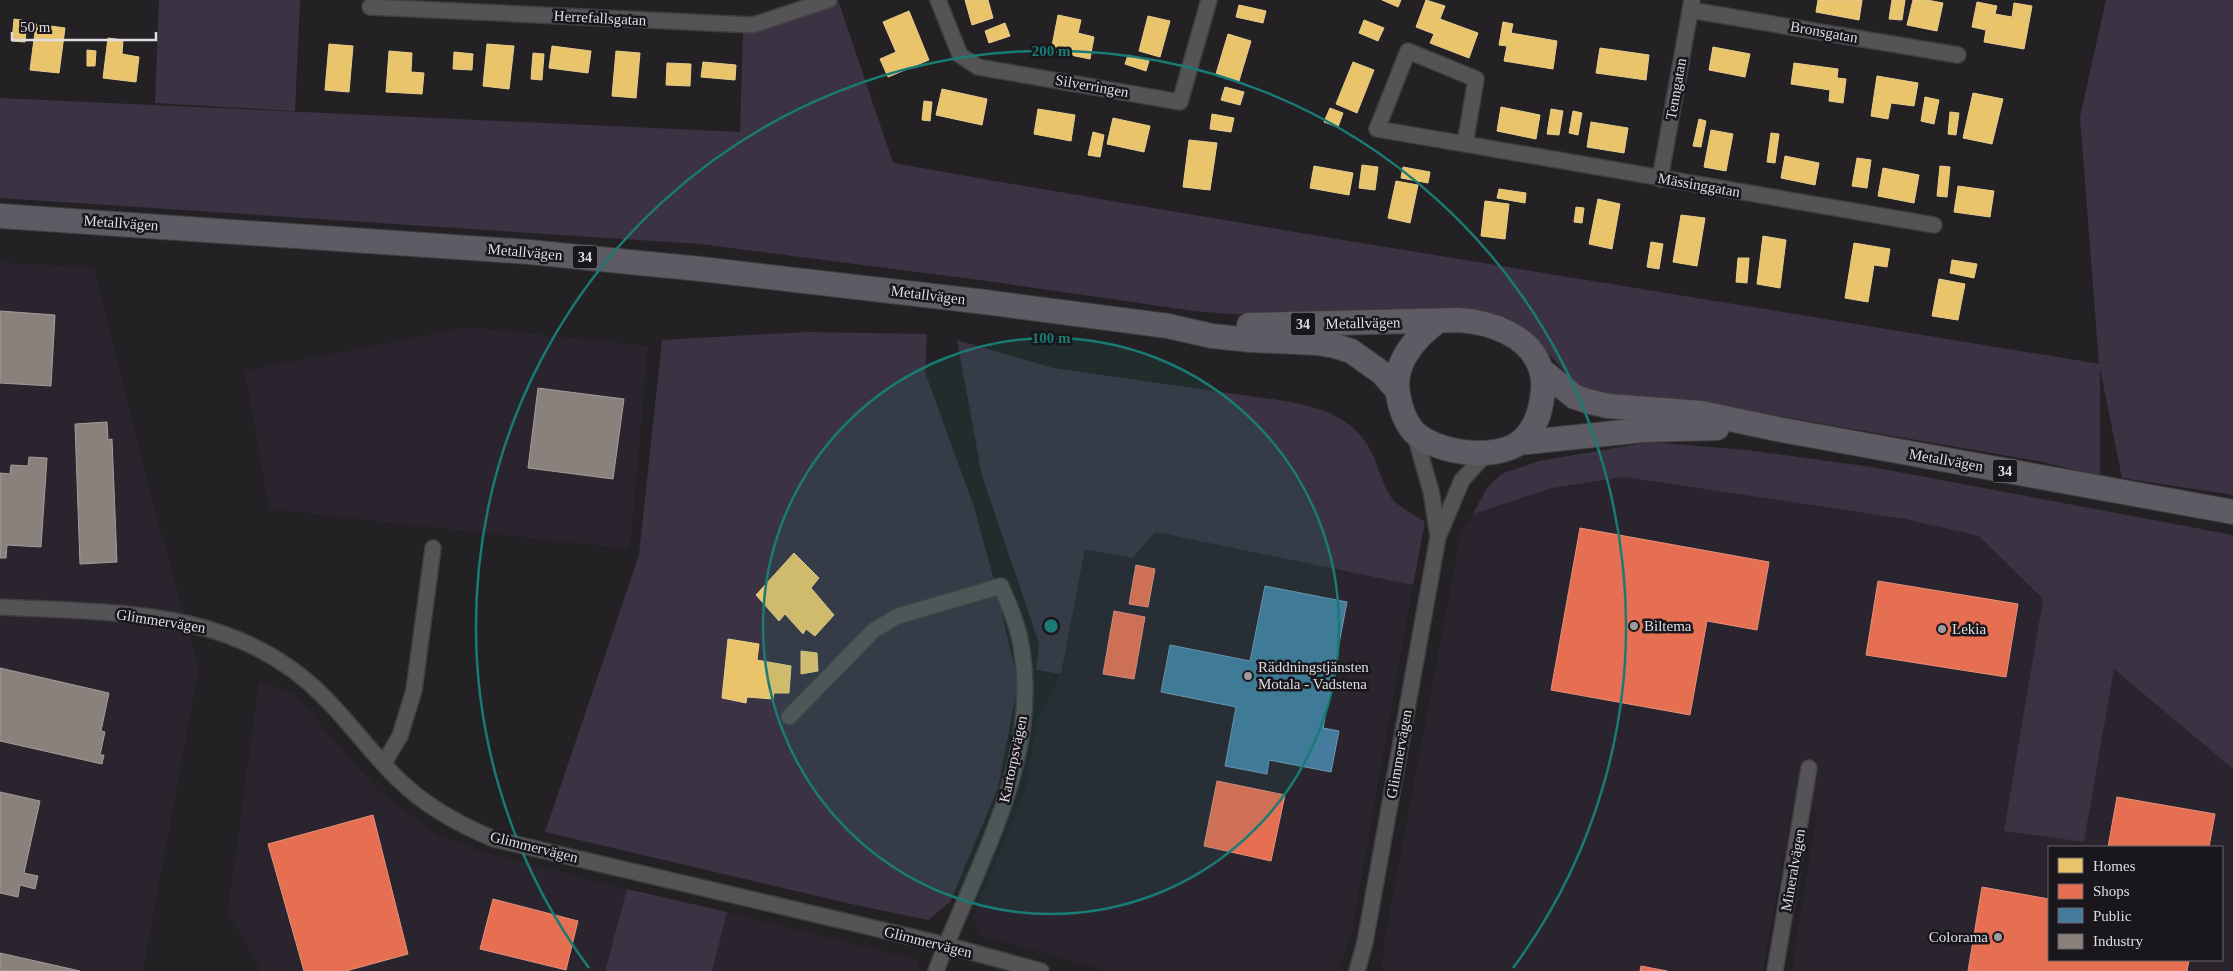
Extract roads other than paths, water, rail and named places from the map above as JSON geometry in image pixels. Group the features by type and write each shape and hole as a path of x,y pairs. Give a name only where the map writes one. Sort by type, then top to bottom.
{"main road":[{"name":"Metallvägen","path":"0,216 538,252 730,272 1168,326 1212,336 1251,340 1298,341 1335,346 1351,351 1382,373 1397,390"},
{"name":"Metallvägen","path":"1168,326 1438,321"},
{"name":"34","path":"1519,443 1487,453 1457,451 1440,446 1414,432 1404,414 1397,390 1399,369 1409,350 1425,330 1438,321 1476,321 1510,333 1527,349 1541,370"},
{"name":"Metallvägen","path":"1541,370 1575,397 1608,406 1701,413 1776,429 2233,512"},
{"path":"1519,443 1536,422 1543,384 1541,370"},
{"name":"Metallvägen","path":"1519,443 1644,430 1703,428 1776,429"}],"street":[{"name":"Silverringen","path":"938,0 960,55 978,66 1180,102 1209,0"},
{"name":"Herrefallsgatan","path":"370,7 753,25 826,1"},
{"name":"Bronsgatan","path":"1691,5 1958,55"},
{"name":"Tenngatan","path":"1660,179 1691,5"},
{"name":"Mässinggatan","path":"1465,144 1476,79 1408,52 1377,129 1934,225"},
{"name":"Glimmervägen","path":"1414,432 1431,491 1438,537"},
{"name":"Glimmervägen","path":"1358,970 1377,878 1438,537 1462,480 1487,453"},
{"path":"384,763 400,736 414,690 433,548"},
{"name":"Kartorpsvägen","path":"789,717 874,630 898,616 1001,586 1012,611 1022,648 1025,692 1020,740 1005,801 936,971"},
{"name":"Glimmervägen","path":"0,607 149,616 211,628 241,640 269,654 298,674 324,697 398,779 432,806 457,822 494,839 946,945 1041,971"},
{"name":"Mineralvägen","path":"1776,971 1809,768"}],"place":[{"name":"Biltema","path":"1634,626"},
{"name":"Lekia","path":"1942,629"},
{"name":"Räddningstjänsten Motala - Vadstena","path":"1248,676"},
{"name":"Colorama","path":"1998,937"}]}
